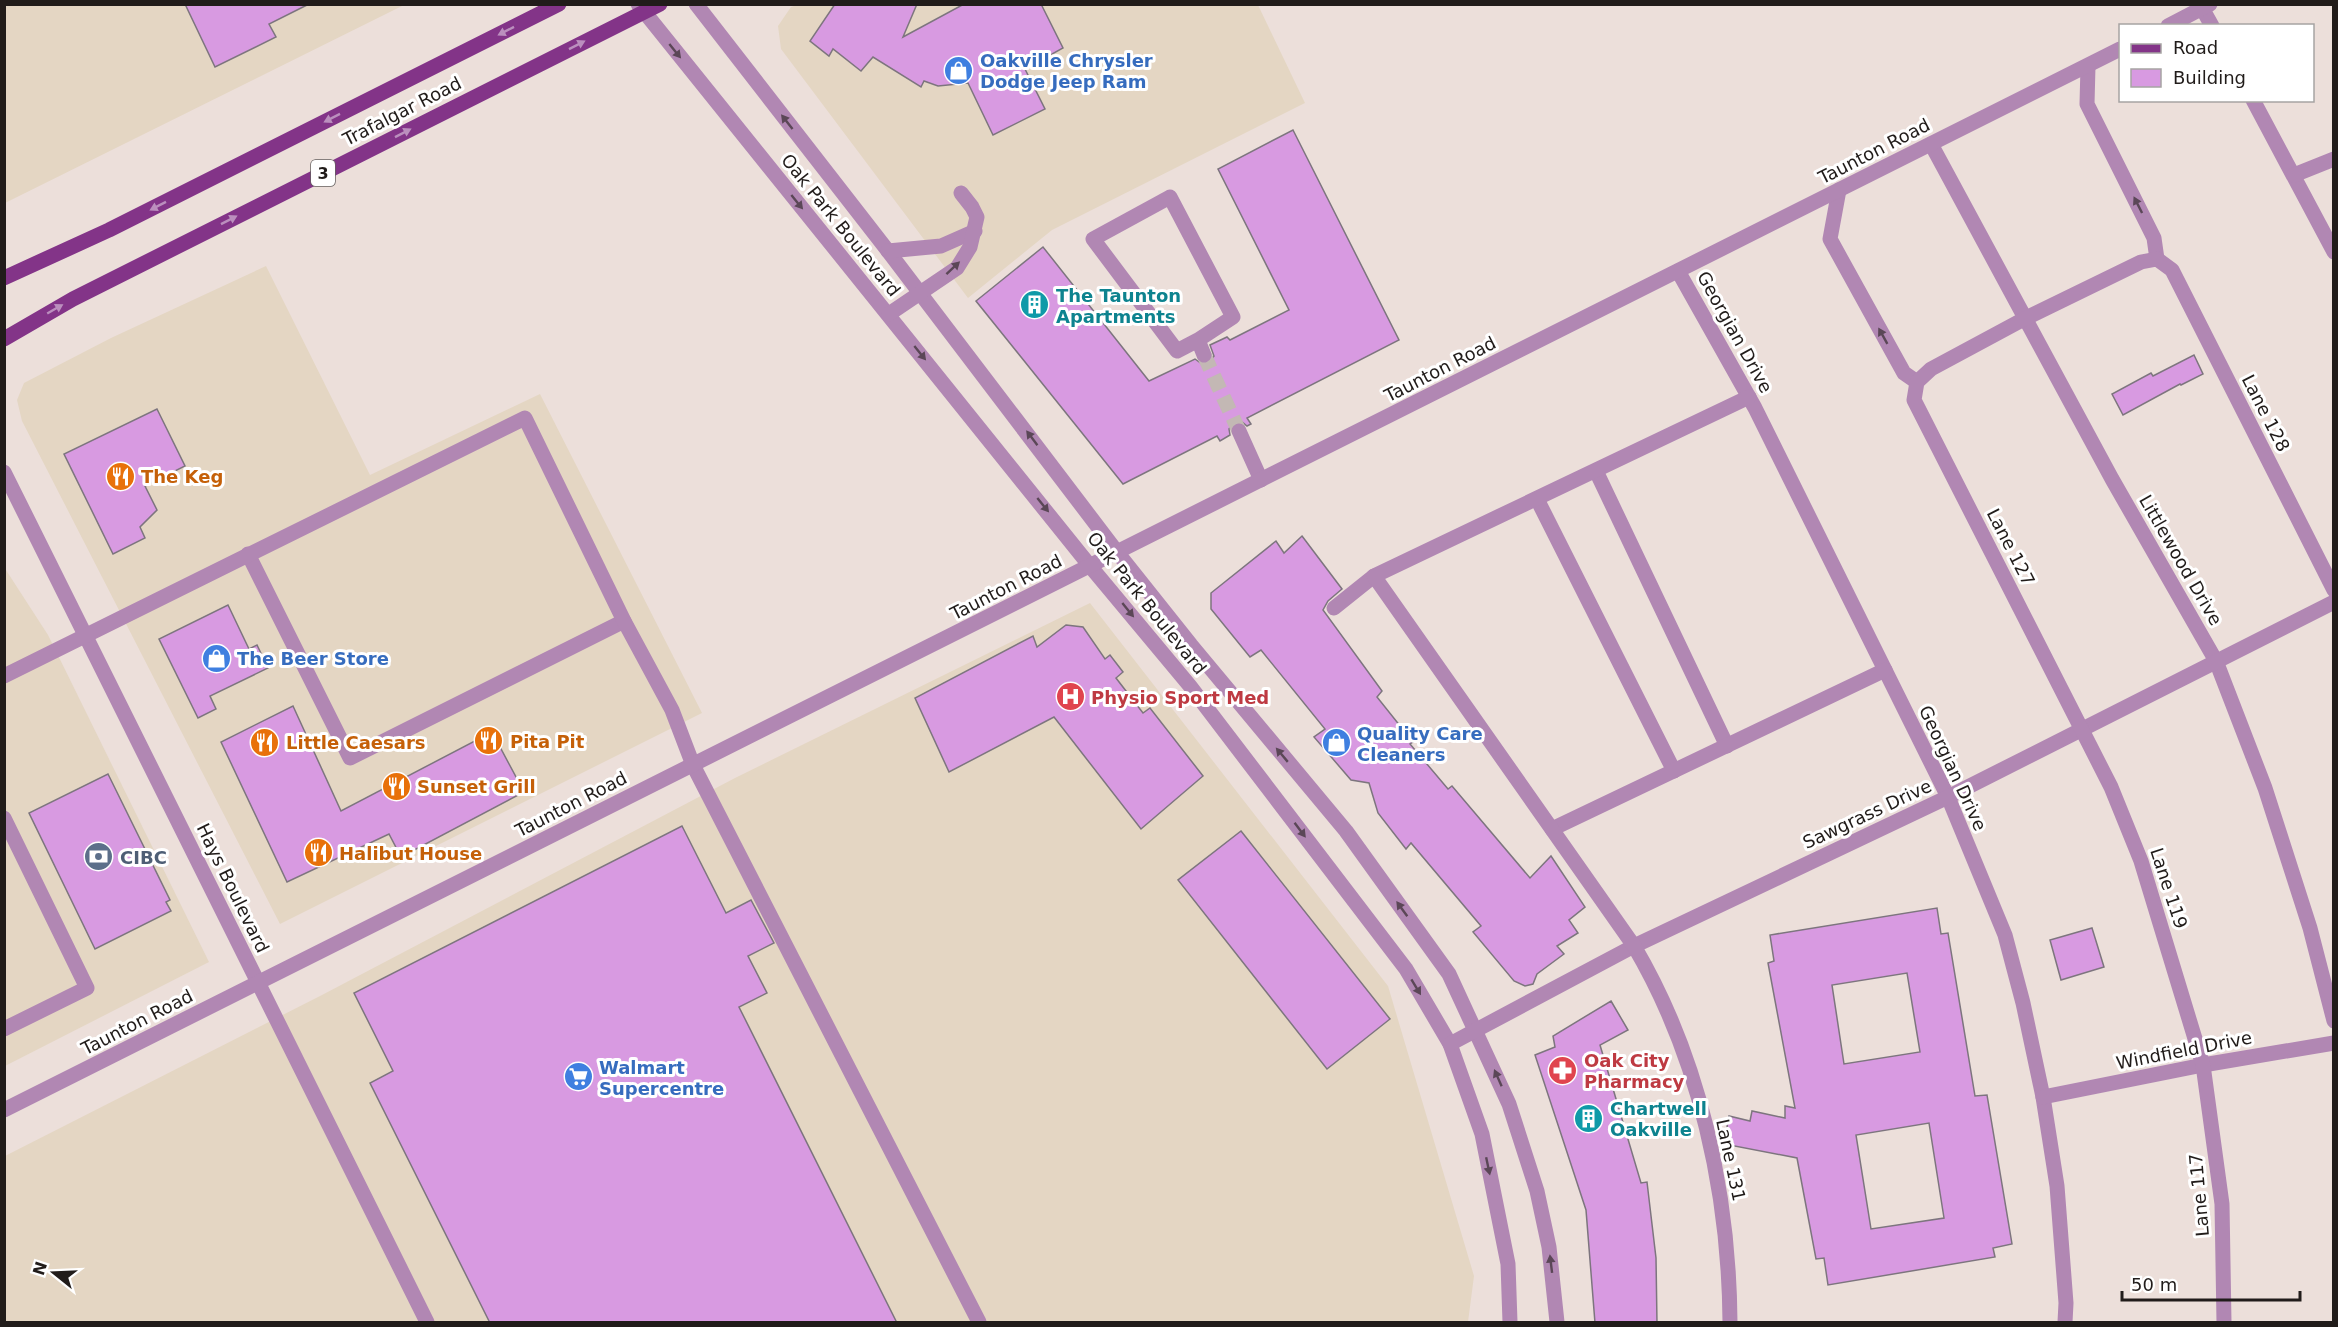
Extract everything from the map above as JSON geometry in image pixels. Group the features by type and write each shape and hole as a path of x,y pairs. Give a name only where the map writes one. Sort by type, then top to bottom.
{"main road":[{"name":"Trafalgar Road","path":"4,278 109,230 559,4"},
{"name":"Trafalgar Road","path":"4,339 73,299 641,8 660,4"}],"street":[{"name":"Oak Park Boulevard","path":"696,4 1117,552 1191,645 1346,831 1449,974 1477,1030 1509,1104 1537,1191 1549,1247 1557,1323"},
{"path":"2172,24 2206,6 2211,24"},
{"name":"Oak Park Boulevard","path":"641,8 1090,566 1190,686 1406,969 1450,1044 1484,1146 1508,1264 1510,1323"},
{"name":"Taunton Road","path":"4,1110 2119,50"},
{"path":"1839,190 1830,239 1904,373 1917,382 1931,369 2024,319 2141,262 2157,260 2154,238 2087,104 2088,66"},
{"path":"2254,102 2334,252"},
{"name":"Littlewood Drive","path":"1931,144 2024,319 2216,661 2265,788 2310,928 2334,1022"},
{"path":"2294,175 2334,159"},
{"path":"889,314 957,268 970,247 977,217 960,193"},
{"path":"1170,197 1233,317 1198,340 1177,351 1093,239 1170,197"},
{"path":"888,251 941,246 975,231"},
{"name":"Lane 128","path":"2157,260 2172,270 2334,590"},
{"name":"Georgian Drive","path":"1678,271 1749,397 1948,797 2005,935 2023,1003 2043,1097 2057,1186 2066,1303 2065,1323"},
{"path":"1198,340 1204,354"},
{"name":"Lane 127","path":"1917,382 1914,400 2082,729"},
{"path":"1334,608 1374,576 1749,397"},
{"path":"4,676 525,418 624,621 672,710 693,765 979,1323"},
{"path":"1239,430 1261,480"},
{"path":"1596,471 1727,746"},
{"name":"Hays Boulevard","path":"4,472 427,1323"},
{"path":"1537,499 1674,771"},
{"path":"248,554 350,758 624,621"},
{"name":"Lane 131","path":"1374,576 1634,946 1656,983 1694,1084 1710,1142 1724,1222 1730,1289 1730,1323"},
{"name":"Sawgrass Drive","path":"1450,1044 1634,946 1948,797 2334,602"},
{"path":"1552,829 1885,670"},
{"name":"Lane 119","path":"2082,729 2111,787 2141,861 2203,1065"},
{"path":"4,818 87,988 4,1029"},
{"name":"Windfield Drive","path":"2043,1097 2203,1065 2334,1043"},
{"name":"Lane 117","path":"2203,1065 2222,1204 2224,1323"}],"shaded area":[{"path":"5,5 404,5 5,203"},
{"path":"797,5 1258,5 1305,103 1052,230 968,298 781,49 778,26 791,7"},
{"path":"266,266 370,475 540,394 702,713 280,924 22,421 17,400 24,383 111,338"},
{"path":"4,567 48,635 209,962 5,1066"},
{"path":"1090,603 1388,986 1474,1276 1468,1322 5,1322 5,1156 322,995 735,778"}],"building":[{"path":"185,4 309,4 269,24 276,37 215,67"},
{"name":"Oakville Chrysler Dodge Jeep Ram","path":"835,4 917,4 903,37 964,4 1041,4 1063,48 1025,69 1045,109 993,135 968,83 938,86 924,81 921,87 873,57 861,71 833,49 829,56 810,41"},
{"name":"The Taunton Apartments","path":"1293,130 1399,340 1247,418 1251,424 1247,426 1241,421 1234,422 1229,429 1230,435 1220,441 1217,436 1123,484 976,301 1043,247 1149,381 1195,359 1202,364 1208,364 1214,356 1210,345 1227,337 1230,340 1289,310 1218,169"},
{"path":"2194,355 2203,374 2123,415 2112,394 2151,373 2153,376"},
{"name":"The Keg","path":"157,409 185,466 145,486 157,510 140,527 145,538 113,554 64,454"},
{"path":"1302,536 1342,589 1328,601 1323,610 1382,691 1377,697 1413,742 1410,744 1448,789 1452,786 1530,878 1551,856 1585,907 1569,920 1578,933 1557,946 1564,954 1537,974 1533,984 1525,986 1514,981 1473,932 1481,926 1411,843 1406,849 1378,813 1369,783 1351,780 1314,737 1325,729 1261,650 1250,657 1211,609 1211,593 1276,541 1284,553"},
{"name":"The Beer Store","path":"228,605 249,649 257,645 268,668 210,696 216,709 198,718 159,639"},
{"path":"1066,625 1083,627 1105,659 1110,655 1123,672 1116,678 1143,713 1150,708 1203,776 1141,829 1054,717 949,772 915,698 1033,636 1037,647"},
{"path":"293,706 341,811 492,732 524,792 401,857 389,834 287,882 221,742"},
{"name":"CIBC","path":"108,774 170,900 166,902 171,911 95,949 29,813"},
{"name":"Walmart Supercentre","path":"682,826 726,913 751,900 774,943 748,956 767,993 739,1007 897,1323 490,1323 370,1083 393,1071 354,993"},
{"path":"1241,831 1390,1019 1327,1069 1178,880"},
{"path":"1937,908 1941,934 1948,933 1975,1096 1987,1095 2012,1244 1993,1248 1995,1257 1828,1285 1824,1258 1816,1259 1797,1158 1724,1144 1729,1116 1750,1121 1752,1111 1785,1118 1785,1106 1795,1108 1768,963 1774,961 1770,935","holes":["1907,973 1920,1052 1844,1064 1832,985","1929,1123 1944,1218 1871,1229 1856,1135"]},
{"path":"2092,928 2104,967 2061,980 2050,940"},
{"name":"Chartwell Oakville","path":"1611,1001 1628,1030 1600,1045 1641,1183 1647,1182 1656,1258 1657,1323 1595,1323 1586,1210 1535,1055 1555,1047 1553,1036"}],"tunnel":[{"path":"1204,355 1239,431"}],"place":[{"name":"Oakville Chrysler Dodge Jeep Ram","path":"959,70"},
{"name":"The Taunton Apartments","path":"1035,305"},
{"name":"The Keg","path":"120,476"},
{"name":"The Beer Store","path":"216,658"},
{"name":"Physio Sport Med","path":"1070,697"},
{"name":"Pita Pit","path":"489,741"},
{"name":"Little Caesars","path":"265,742"},
{"name":"Quality Care Cleaners","path":"1336,743"},
{"name":"Sunset Grill","path":"396,786"},
{"name":"Halibut House","path":"318,853"},
{"name":"CIBC","path":"99,857"},
{"name":"Oak City Pharmacy","path":"1563,1070"},
{"name":"Walmart Supercentre","path":"578,1077"},
{"name":"Chartwell Oakville","path":"1589,1118"}]}
